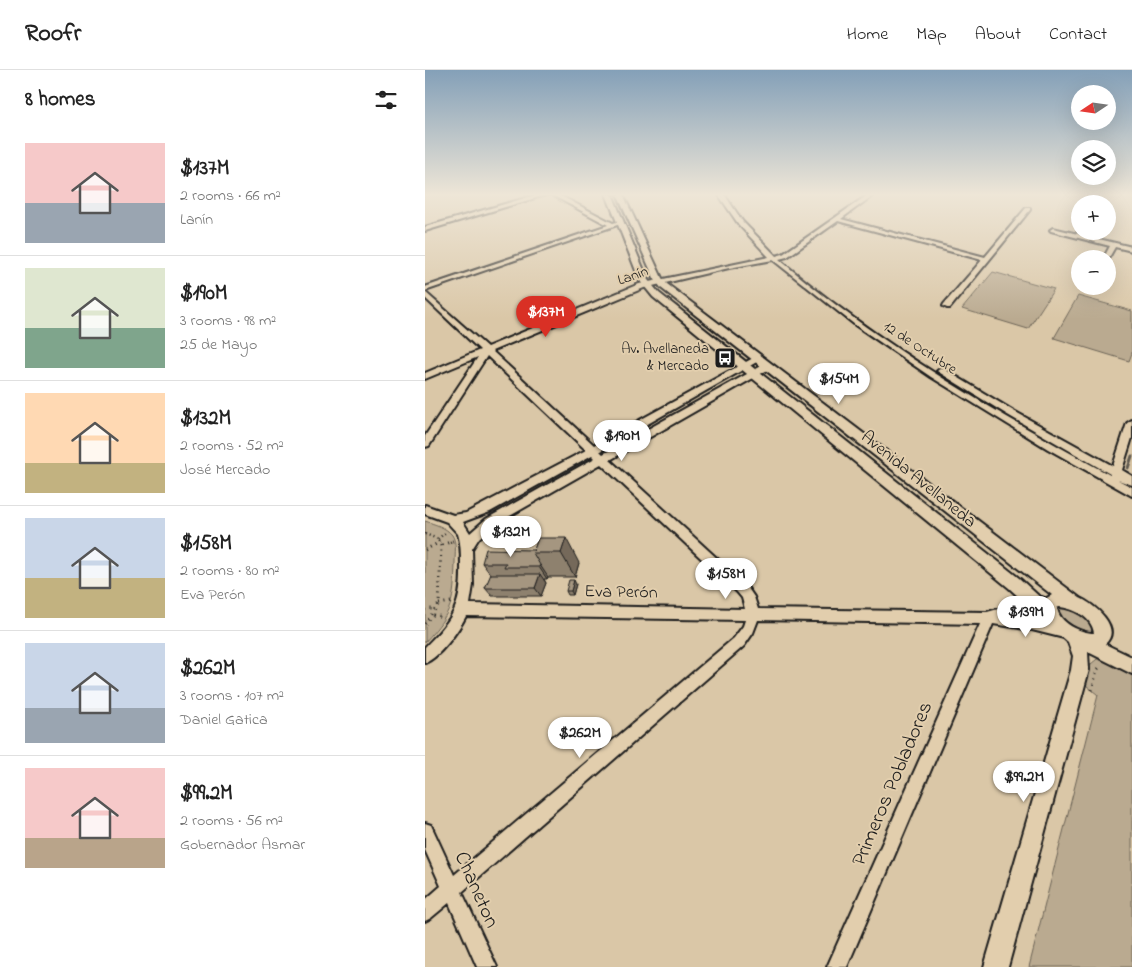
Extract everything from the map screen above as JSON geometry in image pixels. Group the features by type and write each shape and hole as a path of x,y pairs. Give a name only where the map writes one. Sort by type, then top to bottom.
{"street":[{"path":"425,289 581,236"},
{"name":"Avenida Avellaneda","path":"622,236 646,285 1038,604 1053,620 1075,637 1132,666"},
{"name":"Avenida Avellaneda","path":"639,236 660,282 1074,603 1093,614 1103,629 1101,637 1093,641 1075,637"},
{"name":"12 de Octubre","path":"755,236 779,257 908,350 1114,477 1132,492"},
{"name":"12 de Octubre","path":"761,236 779,257"},
{"name":"Lanín","path":"425,376 646,285 779,257 811,236"},
{"path":"899,236 986,259"},
{"path":"947,306 1005,236"},
{"path":"1102,240 1132,249"},
{"path":"1110,250 1113,244"},
{"path":"425,294 746,594 751,603 753,614 749,630 739,642 425,912"},
{"path":"425,444 486,351"},
{"path":"466,550 475,535 484,526 602,459 763,362"},
{"path":"449,525 486,509 593,450 749,370"},
{"path":"1114,477 1132,423"},
{"name":"12 de Octubre","path":"1114,477 1132,481"},
{"path":"425,509 449,525 458,523 465,533 466,550 466,589 457,606 450,628 425,657"},
{"name":"Avenida Avellaneda","path":"1057,600 1074,603"},
{"path":"1053,620 1049,605 1057,600"},
{"name":"Eva Perón","path":"989,618 1057,600"},
{"name":"Eva Perón","path":"457,606 989,618 1041,626 1075,637"},
{"name":"Primeros Pobladores","path":"837,967 989,618"},
{"path":"996,967 1080,670 1081,656 1075,637"},
{"name":"Chaneton","path":"425,831 487,967"}],"path":[{"path":"425,624 437,610 439,604 440,542 449,525"},
{"path":"425,534 440,542"},
{"path":"425,550 440,542 455,540"},
{"path":"439,604 457,606"},
{"path":"425,609 437,610"},
{"path":"433,615 445,618"},
{"path":"1092,690 1097,670 1100,666 1106,666"}],"shaded area":[{"path":"993,272 1054,289 1028,329 962,309"},
{"path":"1078,296 1132,311 1132,353 1129,361 1054,338"},
{"path":"425,521 447,530 454,538 455,548 454,587 450,605 447,614 425,642"},
{"path":"1061,606 1085,613 1097,634 1071,630 1055,610"},
{"path":"1097,659 1106,660 1132,674 1132,967 1029,967 1098,695 1086,685 1091,664"}],"building":[{"path":"538,538 566,538 561,553 533,553"},
{"path":"486,549 534,550 533,553 540,565 539,567 504,567 506,563 482,563"},
{"path":"491,574 540,574 535,588 485,588"},
{"path":"569,580 574,580 571,591 566,591"}],"waterway":[{"path":"1128,468 1132,456"}],"place":[{"name":"Av. Avellaneda & Mercado","path":"725,358"}]}
